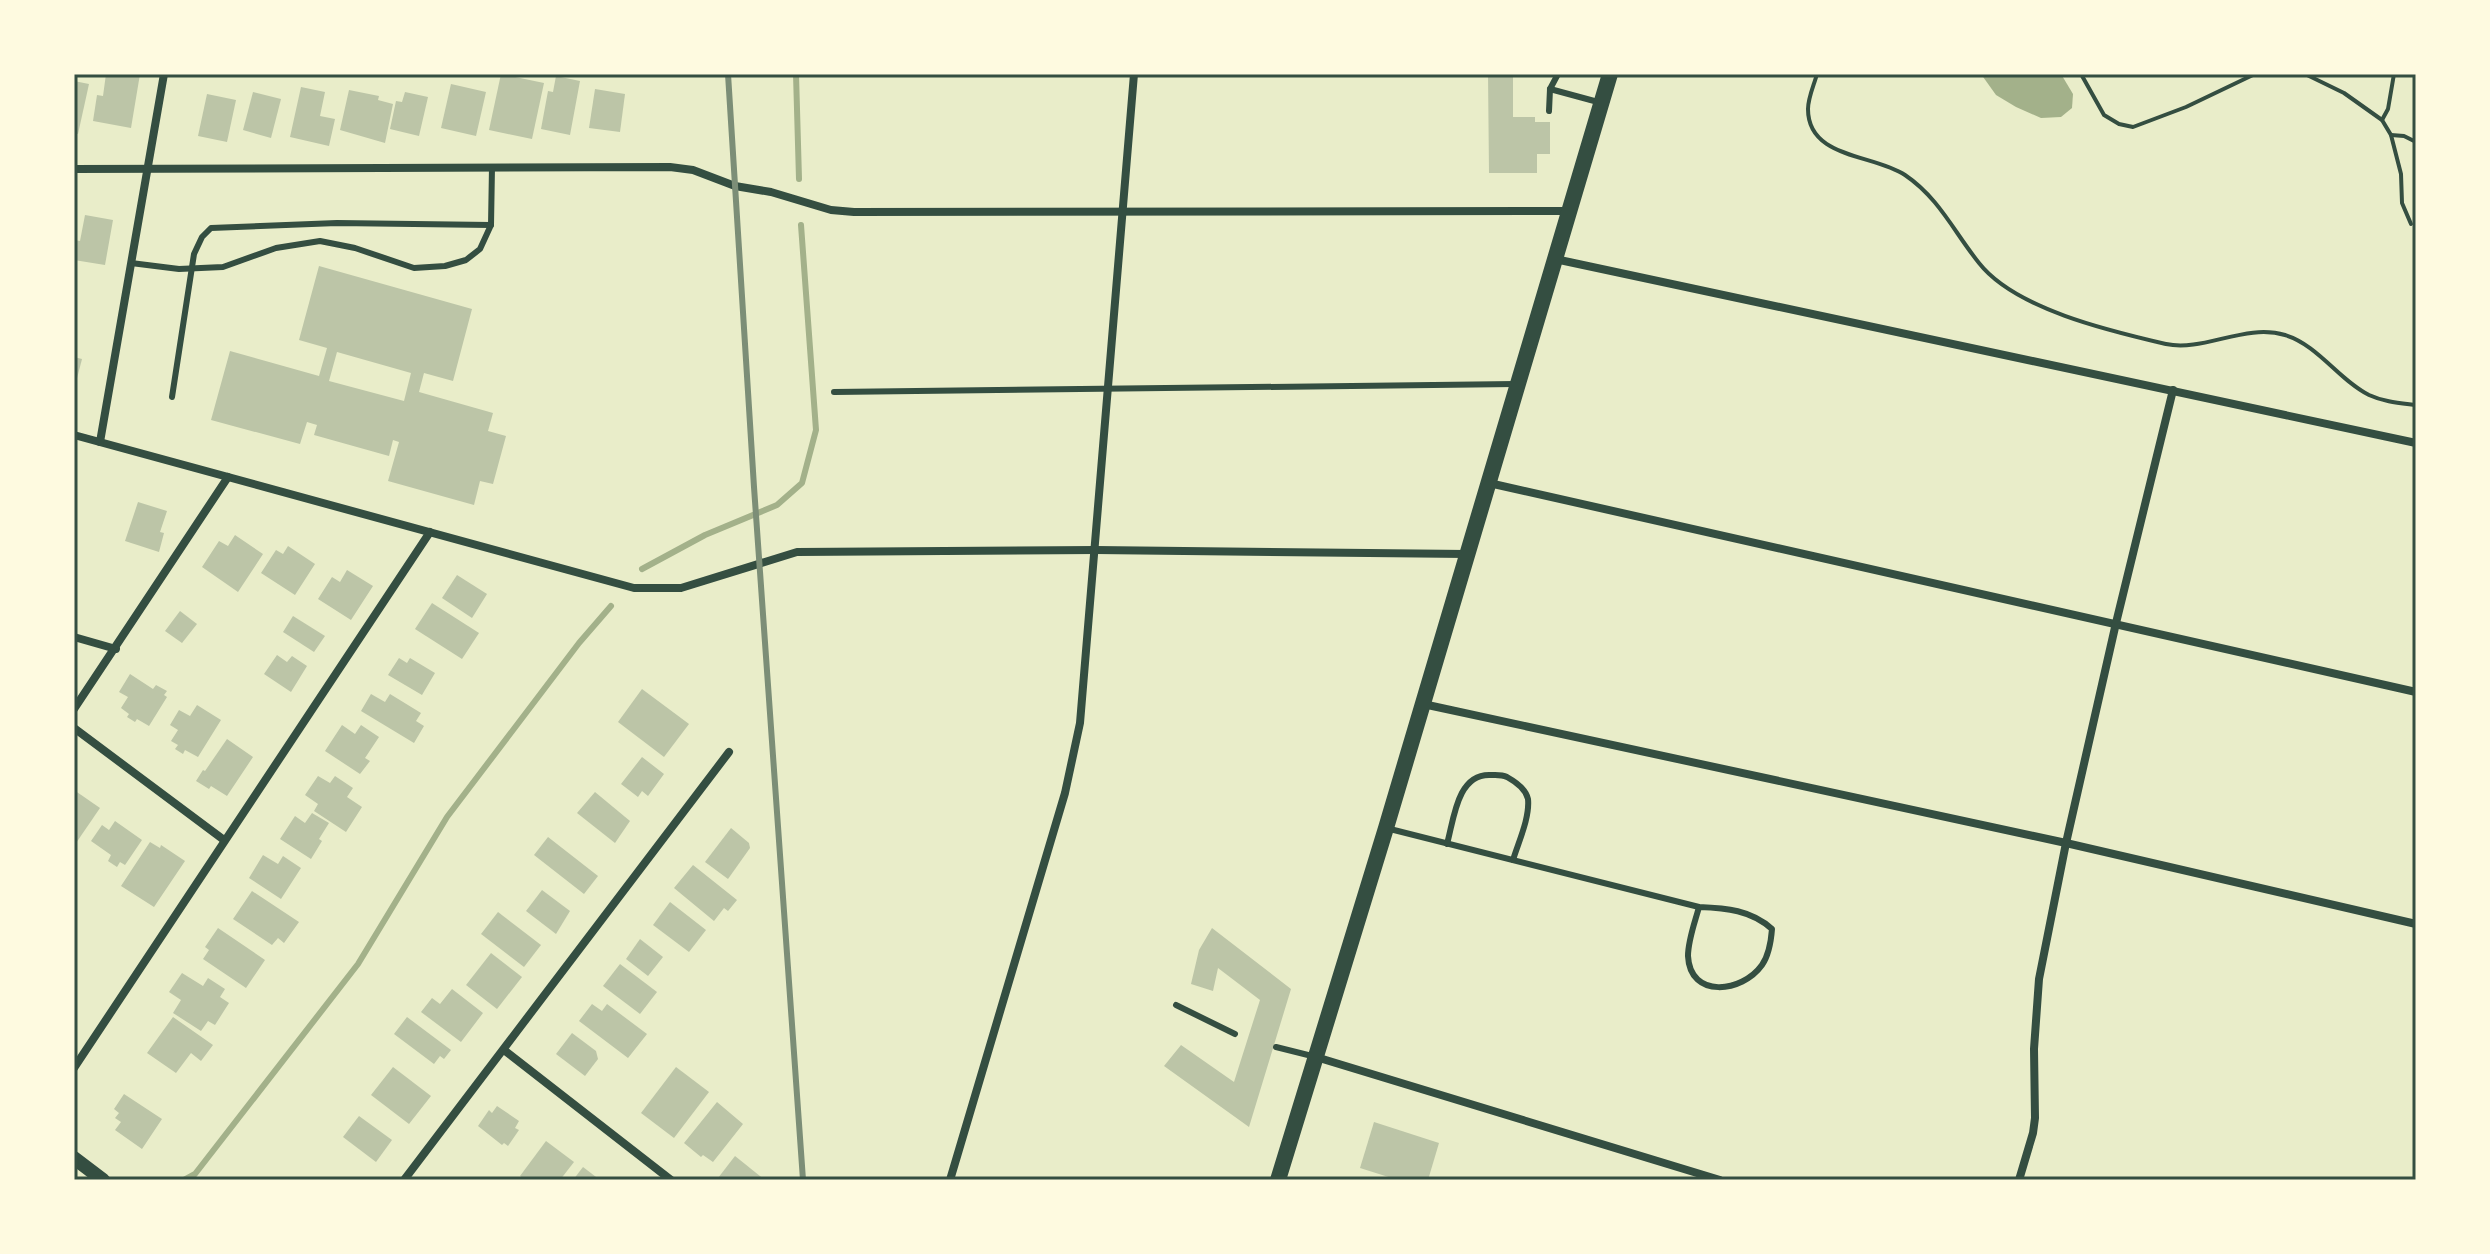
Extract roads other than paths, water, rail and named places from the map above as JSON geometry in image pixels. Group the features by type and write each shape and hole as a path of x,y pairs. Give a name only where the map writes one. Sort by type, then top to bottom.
{"main road":[{"path":"1278,1180 1610,74"}],"street":[{"path":"100,442 164,74"},
{"path":"950,1180 1065,793 1080,723 1134,74"},
{"path":"74,169 670,167 693,170 735,186 771,192 831,210 854,212 1568,211"},
{"path":"1555,259 2416,443"},
{"path":"2019,1180 2035,1118 2035,1025 2039,979 2116,623 2173,390"},
{"path":"74,435 634,588 656,590 681,588 797,552 1096,550 1467,554"},
{"path":"74,709 228,477"},
{"path":"1489,483 2416,692"},
{"path":"74,1068 430,532"},
{"path":"74,637 116,649"},
{"path":"1423,704 2066,843 2416,924"},
{"path":"74,728 224,840"},
{"path":"404,1180 729,752"},
{"path":"504,1050 671,1180"},
{"path":"1316,1057 1720,1180"},
{"path":"74,1158 103,1180"}],"lane":[{"path":"1549,111 1550,89 1558,74"},
{"path":"1550,89 1602,103"},
{"path":"131,263 191,270 223,267 276,248 320,241 355,248 414,268 445,266 466,260 480,249 491,225 492,167"},
{"path":"172,397 191,270 202,237 211,228 337,223 491,225"},
{"path":"834,392 1518,384"},
{"path":"1447,844 1461,795 1469,780 1483,775 1503,775 1519,785 1528,796 1513,860"},
{"path":"1386,828 1699,907 1745,912 1761,919 1772,929 1770,946 1762,966 1731,988 1716,988 1692,973 1688,956 1699,907"},
{"path":"1176,1005 1235,1034"},
{"path":"1276,1047 1316,1057"}],"waterway":[{"path":"796,74 799,179"},
{"path":"642,569 705,535 777,505 802,483 816,430 801,225"},
{"path":"184,1180 195,1174 358,964 447,817 579,643 611,606"}],"railway":[{"path":"728,74 803,1180"}]}
